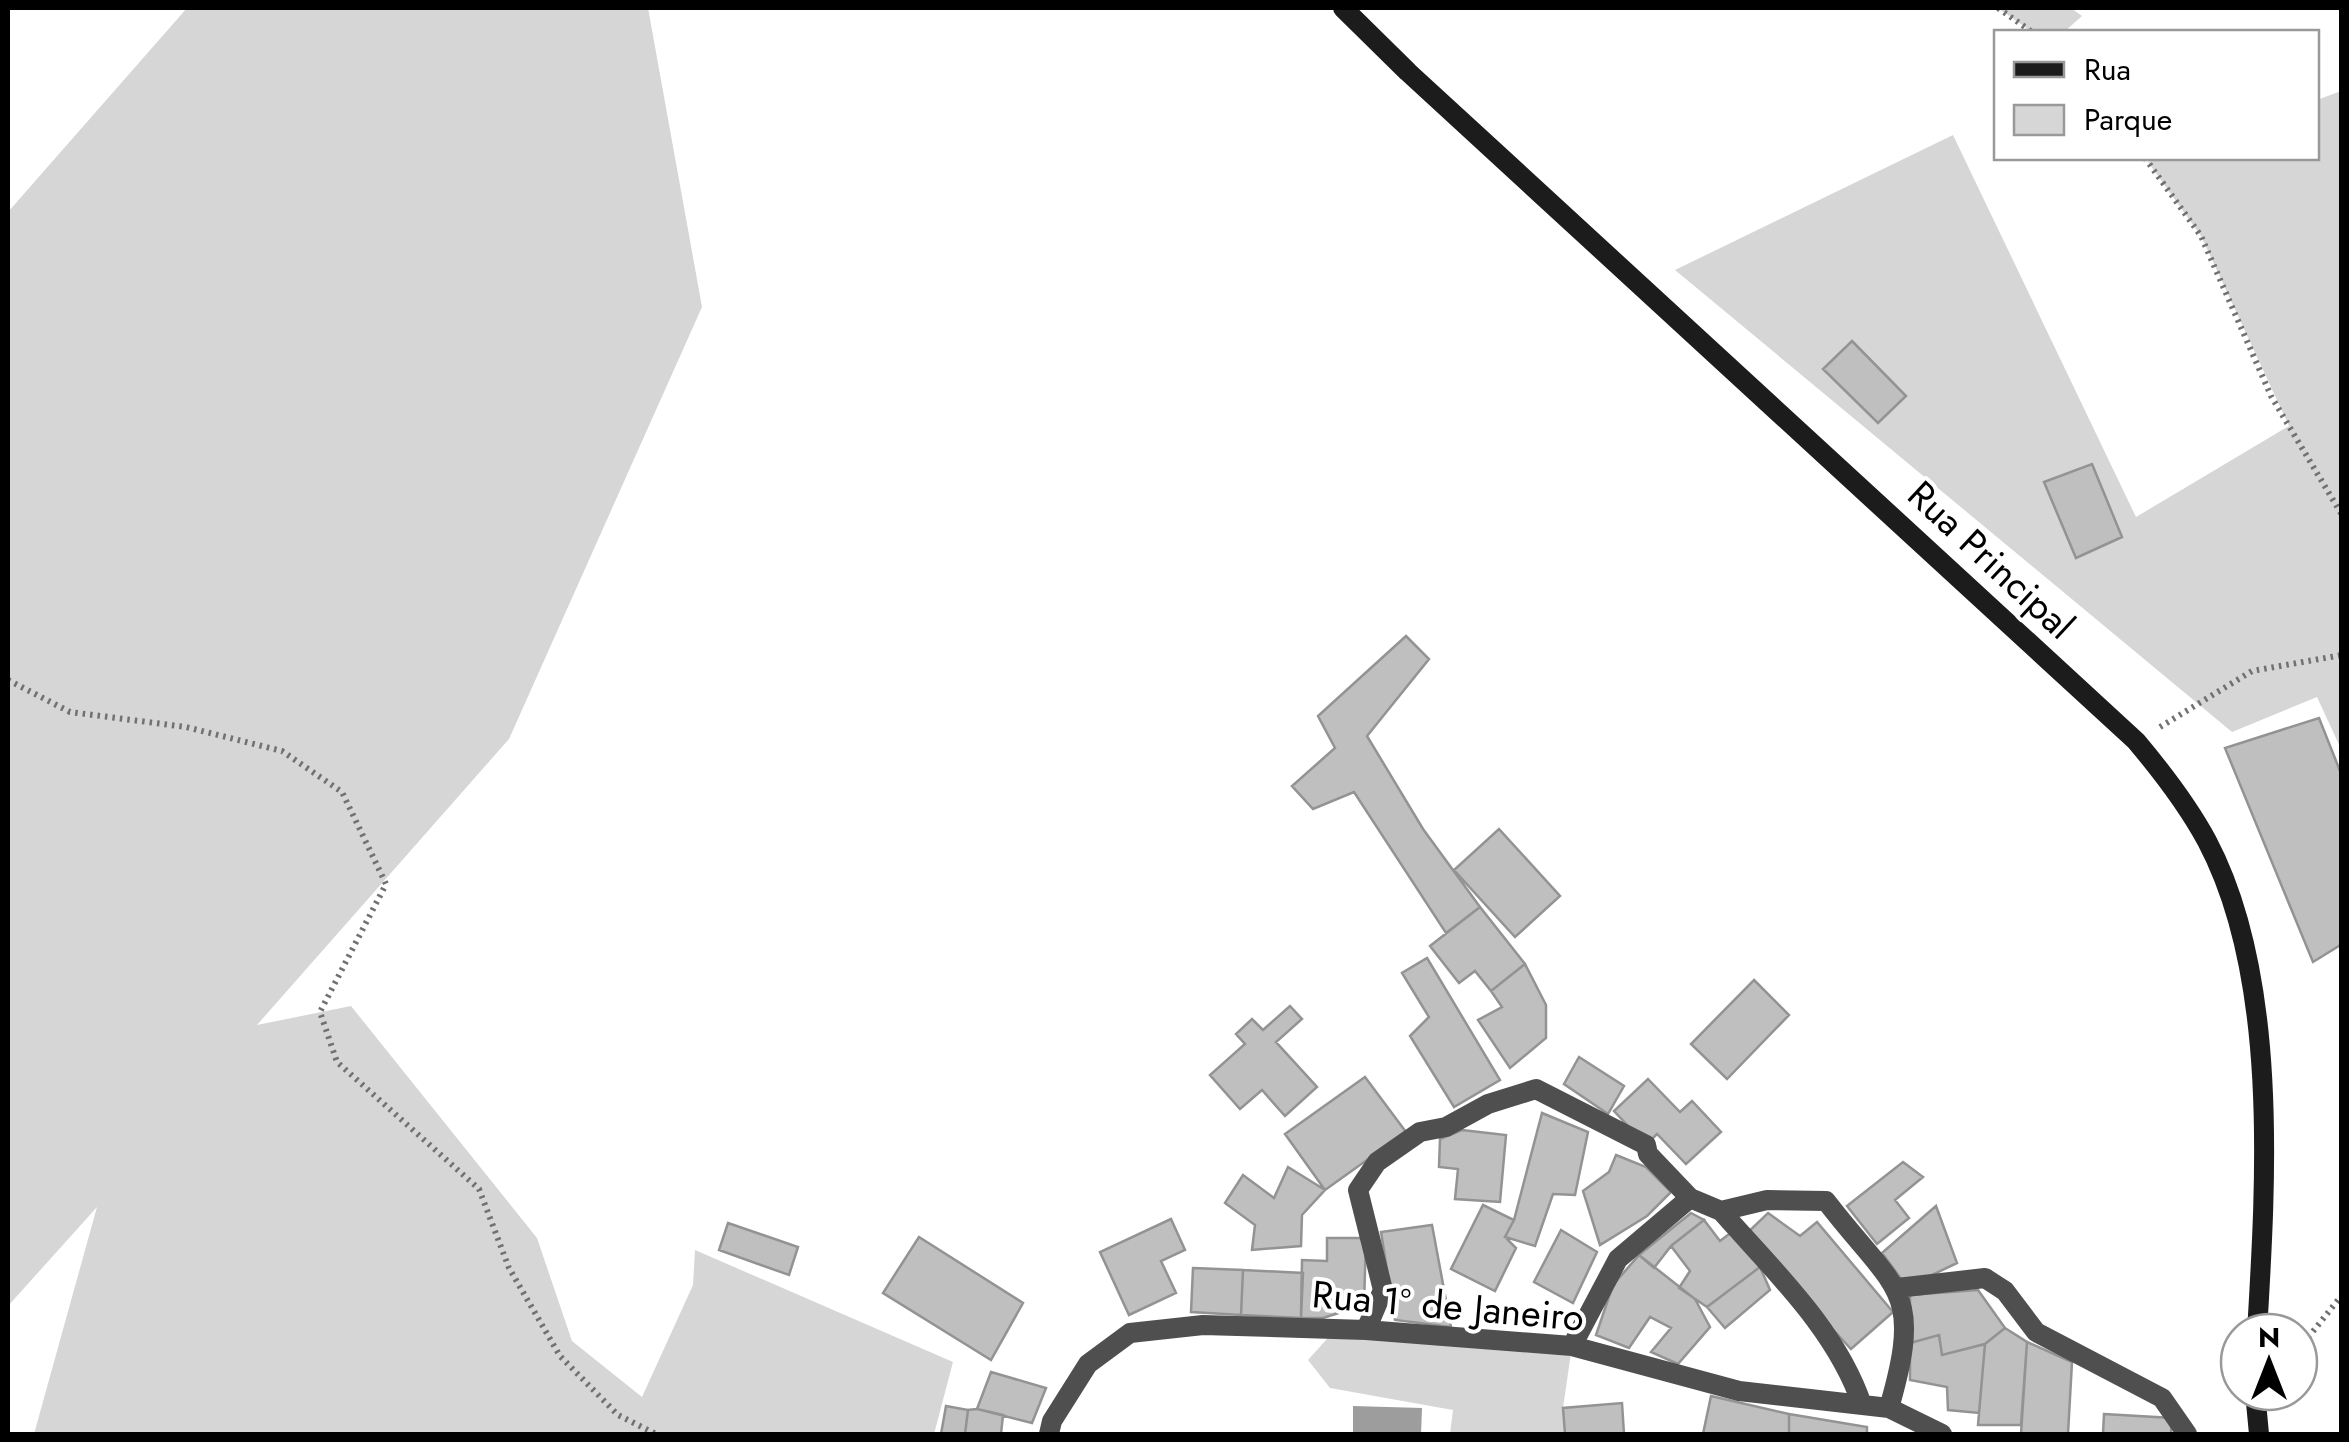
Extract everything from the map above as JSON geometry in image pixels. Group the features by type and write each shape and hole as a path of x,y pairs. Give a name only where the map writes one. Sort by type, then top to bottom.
{"street":[{"name":"Rua Principal","path":"1343,8 2136,741 2174,787 2208,843 2230,899 2246,963 2266,1172 2258,1312"},
{"path":"1366,1330 1383,1290 1358,1190 1377,1162 1420,1132 1446,1127 1488,1104 1536,1088 1646,1145 1648,1154 1690,1198 1721,1211 1807,1310 1851,1372 1862,1405"},
{"path":"1572,1346 1618,1259 1690,1198"},
{"path":"1721,1211 1767,1200 1826,1201 1897,1288 1904,1306 1905,1351 1888,1408"},
{"path":"1897,1288 1985,1278 2005,1291 2036,1332 2162,1398 2187,1434"},
{"name":"Rua 1º de Janeiro","path":"1049,1434 1052,1422 1088,1364 1130,1334 1203,1325 1366,1330 1572,1346 1740,1392 1888,1408 1942,1434"}],"path":[{"path":"1998,8 2029,30"},
{"path":"2146,160 2201,236 2271,396 2342,515"},
{"path":"2136,741 2252,671 2342,655"},
{"path":"8,680 70,712 186,727 282,751 342,792 386,884 320,1012 337,1062 480,1188 508,1268 560,1356 618,1415 656,1434"},
{"path":"2319,1324 2342,1295"}],"green space":[{"path":"187,8 648,8 702,307 509,739 257,1025 351,1006 537,1238 572,1341 642,1397 693,1285 695,1250 953,1362 934,1434 34,1434 97,1207 8,1306 8,212"},
{"path":"1998,8 2071,8 2082,16 2066,30 2029,30"},
{"path":"2341,91 2341,749 2317,697 2232,732 1675,270 1953,135 2136,517 2289,426 2201,236 2148,162 2319,160 2319,99"},
{"path":"1335,1330 1572,1346 1563,1408 1564,1434 1450,1434 1453,1410 1330,1388 1308,1360"}],"shaded area":[{"path":"1353,1406 1422,1408 1421,1434 1353,1434"}],"building":[{"path":"1852,341 1906,396 1878,423 1823,369"},
{"path":"2092,464 2122,537 2076,558 2044,482"},
{"path":"1406,636 1429,659 1367,736 1423,829 1480,907 1446,933 1354,792 1313,809 1292,786 1335,748 1318,716"},
{"path":"2319,718 2342,776 2342,944 2313,962 2225,748"},
{"path":"1499,829 1560,896 1515,937 1454,870"},
{"path":"1480,907 1525,964 1491,991 1475,971 1459,983 1430,946"},
{"path":"1427,958 1500,1080 1454,1107 1410,1036 1429,1017 1402,973"},
{"path":"1525,964 1546,1005 1546,1038 1510,1068 1478,1020 1502,1007 1491,991"},
{"path":"1754,980 1789,1015 1727,1079 1691,1044"},
{"path":"1290,1006 1302,1019 1276,1042 1317,1087 1285,1116 1262,1090 1240,1109 1210,1075 1245,1044 1236,1034 1252,1019 1263,1030"},
{"path":"1579,1057 1624,1086 1608,1114 1564,1084"},
{"path":"1365,1077 1406,1132 1325,1190 1285,1134"},
{"path":"1648,1079 1680,1112 1692,1101 1721,1132 1686,1164 1657,1134 1646,1145 1614,1111"},
{"path":"1542,1113 1588,1132 1575,1195 1553,1194 1535,1246 1505,1237 1514,1220"},
{"path":"1462,1130 1506,1135 1500,1202 1455,1199 1458,1169 1439,1167 1440,1139"},
{"path":"1616,1155 1646,1167 1671,1192 1647,1216 1600,1245 1583,1191 1609,1172"},
{"path":"1903,1162 1923,1177 1895,1200 1909,1218 1877,1244 1847,1206"},
{"path":"1288,1167 1325,1190 1302,1215 1301,1246 1252,1250 1255,1225 1225,1203 1243,1175 1274,1198"},
{"path":"1483,1205 1514,1220 1505,1237 1516,1248 1495,1291 1451,1269"},
{"path":"1936,1206 1957,1263 1907,1287 1882,1253"},
{"path":"1691,1213 1704,1220 1671,1246 1654,1268 1639,1255"},
{"path":"1768,1213 1800,1236 1817,1222 1893,1312 1851,1349 1745,1235"},
{"path":"1171,1219 1185,1250 1161,1261 1176,1293 1129,1315 1100,1252"},
{"path":"1704,1220 1720,1241 1733,1231 1760,1267 1707,1307 1679,1288 1690,1271 1671,1246"},
{"path":"728,1223 798,1247 789,1275 719,1250"},
{"path":"1432,1225 1451,1327 1395,1320 1381,1232"},
{"path":"1561,1230 1597,1252 1573,1303 1534,1282"},
{"path":"919,1237 1023,1303 991,1360 883,1293"},
{"path":"1327,1238 1366,1238 1364,1305 1323,1318 1301,1318 1302,1260 1327,1261"},
{"path":"1639,1255 1695,1299 1710,1327 1678,1364 1651,1352 1671,1328 1650,1317 1629,1348 1596,1335 1613,1285"},
{"path":"1760,1267 1770,1290 1725,1328 1707,1307"},
{"path":"1193,1268 1243,1270 1241,1315 1191,1312"},
{"path":"1243,1270 1303,1273 1301,1318 1241,1315"},
{"path":"1978,1290 2005,1328 1985,1344 1942,1355 1939,1335 1910,1343 1910,1295"},
{"path":"2005,1328 2027,1342 2021,1425 1978,1425 1985,1344"},
{"path":"1939,1335 1942,1355 1985,1344 1979,1413 1948,1410 1947,1387 1910,1380 1910,1343"},
{"path":"2027,1342 2072,1362 2068,1434 2021,1434"},
{"path":"991,1372 1046,1388 1032,1423 977,1409"},
{"path":"1711,1396 1789,1414 1789,1434 1703,1434"},
{"path":"1622,1403 1624,1434 1565,1434 1563,1408"},
{"path":"946,1406 968,1410 965,1434 941,1434"},
{"path":"968,1410 1003,1415 1001,1434 965,1434"},
{"path":"1789,1414 1867,1427 1867,1434 1789,1434"},
{"path":"2104,1414 2172,1418 2171,1434 2103,1434"}]}
